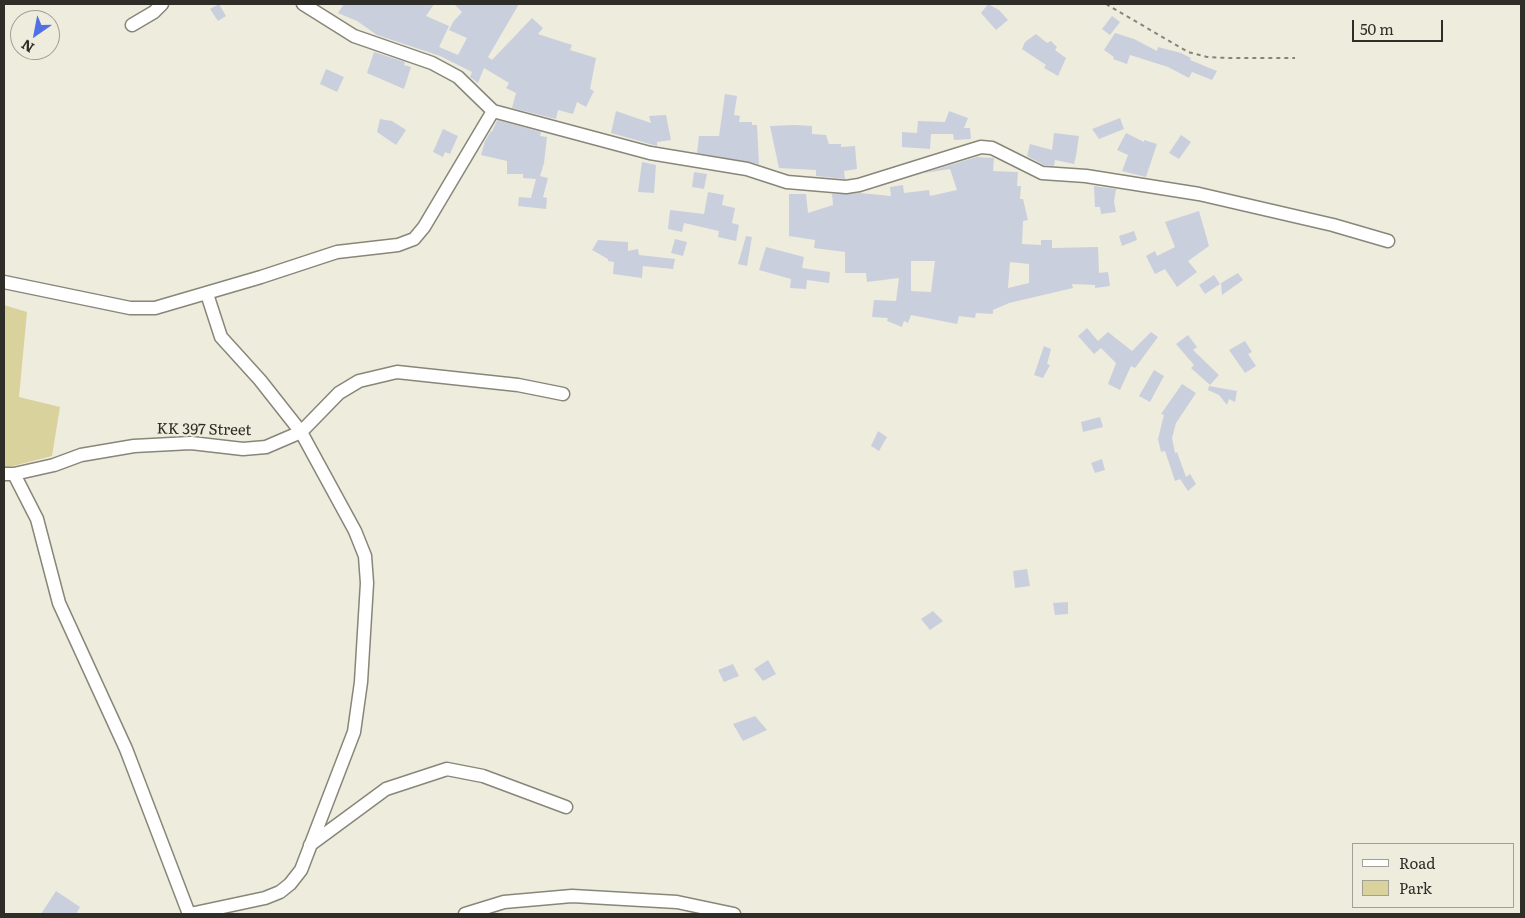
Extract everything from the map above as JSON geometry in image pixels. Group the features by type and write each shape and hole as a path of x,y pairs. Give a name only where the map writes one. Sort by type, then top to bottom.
{"street":[{"path":"132,24 154,12 162,4"},
{"path":"303,4 354,36 432,63 458,77 493,111 650,152 747,169 787,182 830,186 859,185 968,151 992,148 1042,173 1086,176 1199,194 1333,225 1388,241"},
{"path":"4,282 130,308 155,308 207,294 337,252 398,245 414,239 424,227 493,111"},
{"path":"9,474 37,520 59,603 126,749 190,914 265,898 280,892 290,884 301,870 354,732 361,682 367,583 365,556 355,532 301,432 260,380 221,337 207,294"},
{"name":"KK 397 Street","path":"9,474 54,465 81,455 134,446 191,443 243,449 266,447 301,432 339,393 359,382 397,372 518,385 562,394"},
{"path":"310,845 386,789 447,769 483,776 566,807"},
{"path":"465,914 504,902 572,896 677,902 734,914"}],"path":[{"path":"1106,4 1188,52 1207,57 1295,58"}],"green space":[{"path":"4,305 27,312 19,397 60,407 52,456 9,467 4,467"}],"building":[{"path":"219,4 226,16 218,21 210,9"},
{"path":"344,4 434,4 426,16 449,26 439,47 458,55 467,38 449,30 462,12 454,4 519,4 488,57 492,60 532,18 543,28 538,34 572,45 570,50 596,58 590,89 594,91 586,107 577,102 573,114 558,110 556,119 512,108 516,93 506,88 509,83 484,68 478,83 470,77 472,72 440,56 377,35 357,21 338,13"},
{"path":"988,4 999,10 1008,20 996,30 981,13"},
{"path":"1112,16 1120,22 1110,35 1102,29"},
{"path":"1115,33 1134,39 1157,51 1158,47 1181,53 1191,58 1190,60 1217,71 1212,80 1192,72 1189,78 1168,67 1130,55 1127,64 1113,59 1114,57 1104,50"},
{"path":"1036,34 1047,43 1051,41 1057,47 1055,50 1066,58 1058,76 1044,68 1046,65 1022,49 1025,42"},
{"path":"374,52 405,62 404,65 411,67 404,89 367,73"},
{"path":"326,69 344,77 337,92 320,84"},
{"path":"725,94 737,96 734,115 740,116 739,122 752,122 752,125 757,125 759,164 697,153 699,136 719,136"},
{"path":"616,111 651,123 649,116 666,115 671,140 657,142 657,146 611,133"},
{"path":"949,111 968,118 964,128 970,128 971,139 954,140 953,134 931,134 930,149 902,147 902,132 917,133 918,121 945,122"},
{"path":"1120,118 1124,129 1099,139 1092,129"},
{"path":"380,119 392,121 406,130 396,145 377,132"},
{"path":"497,120 541,132 540,136 547,137 544,163 540,176 548,178 543,197 547,198 546,209 518,206 519,197 531,198 536,179 523,178 523,174 507,174 507,161 481,155 485,141 492,132"},
{"path":"770,126 812,126 812,134 826,135 829,144 841,144 841,147 855,146 857,169 844,171 845,179 816,176 816,170 779,168"},
{"path":"443,129 458,136 450,154 445,152 443,157 433,152"},
{"path":"1054,133 1079,136 1074,164 1055,160 1054,166 1044,165 1027,156 1030,144 1052,150"},
{"path":"1126,133 1144,142 1144,140 1157,144 1146,177 1122,171 1128,155 1117,150"},
{"path":"1181,135 1191,142 1179,159 1169,153"},
{"path":"977,157 994,158 993,171 1018,172 1017,186 1021,186 1020,199 1023,199 1028,220 1023,221 1022,244 1041,245 1041,240 1052,240 1052,248 1098,247 1099,273 1108,272 1110,286 1095,288 1095,285 1072,284 1073,288 1009,303 993,310 993,314 976,313 975,318 959,316 957,324 911,315 908,323 904,321 902,327 887,321 888,318 872,317 874,300 896,301 899,278 867,282 866,273 845,273 845,252 814,248 815,240 789,236 789,194 806,194 808,213 833,205 832,194 860,193 891,196 890,187 903,185 904,193 929,190 930,196 957,190 950,169 924,173","holes":["911,261 935,261 931,292 911,291","1010,262 1029,264 1029,283 1008,288"]},
{"path":"642,162 656,165 654,193 638,192"},
{"path":"694,172 707,174 704,189 692,187"},
{"path":"1094,186 1116,189 1114,202 1116,212 1101,214 1100,207 1095,207"},
{"path":"708,192 724,195 722,205 735,208 732,223 739,225 736,241 718,237 719,231 684,223 682,232 668,229 670,210 704,214"},
{"path":"1199,211 1209,246 1188,261 1197,272 1177,287 1165,269 1155,274 1146,256 1155,251 1157,256 1175,247 1165,222"},
{"path":"1134,231 1137,240 1122,246 1119,236"},
{"path":"746,236 752,237 747,266 738,264"},
{"path":"675,239 687,242 683,256 671,253"},
{"path":"598,240 628,242 628,251 638,249 639,255 675,259 673,269 643,266 642,278 613,274 614,262 608,261 608,259 592,250"},
{"path":"766,247 804,257 802,268 830,272 829,283 807,280 806,289 790,288 791,279 759,270"},
{"path":"1238,273 1243,280 1222,295 1221,283"},
{"path":"1214,275 1220,284 1205,294 1199,285"},
{"path":"1087,328 1098,341 1108,332 1132,351 1151,332 1158,337 1135,368 1131,366 1120,390 1108,384 1116,363 1101,348 1094,354 1078,336"},
{"path":"1188,335 1197,347 1193,350 1219,375 1210,385 1191,368 1194,365 1176,344"},
{"path":"1245,341 1252,352 1248,354 1256,366 1245,373 1229,350"},
{"path":"1044,346 1051,349 1047,364 1050,365 1043,378 1034,375"},
{"path":"1154,370 1164,376 1150,402 1139,396"},
{"path":"1182,384 1196,393 1176,423 1172,438 1175,453 1177,452 1186,477 1190,474 1196,484 1188,491 1180,479 1175,481 1165,451 1161,452 1158,439 1164,415 1161,414"},
{"path":"1209,386 1237,391 1235,402 1229,399 1227,405 1219,395 1208,390"},
{"path":"1100,417 1103,427 1083,432 1081,422"},
{"path":"878,431 887,437 879,451 871,446"},
{"path":"1102,459 1105,470 1095,473 1091,463"},
{"path":"1027,569 1030,586 1015,588 1013,571"},
{"path":"1068,602 1068,614 1055,615 1053,603"},
{"path":"933,611 943,621 930,630 921,619"},
{"path":"768,660 776,674 763,681 754,669"},
{"path":"733,664 739,676 724,682 718,670"},
{"path":"755,716 767,730 743,741 733,724"},
{"path":"56,891 80,907 76,914 41,914"}]}
